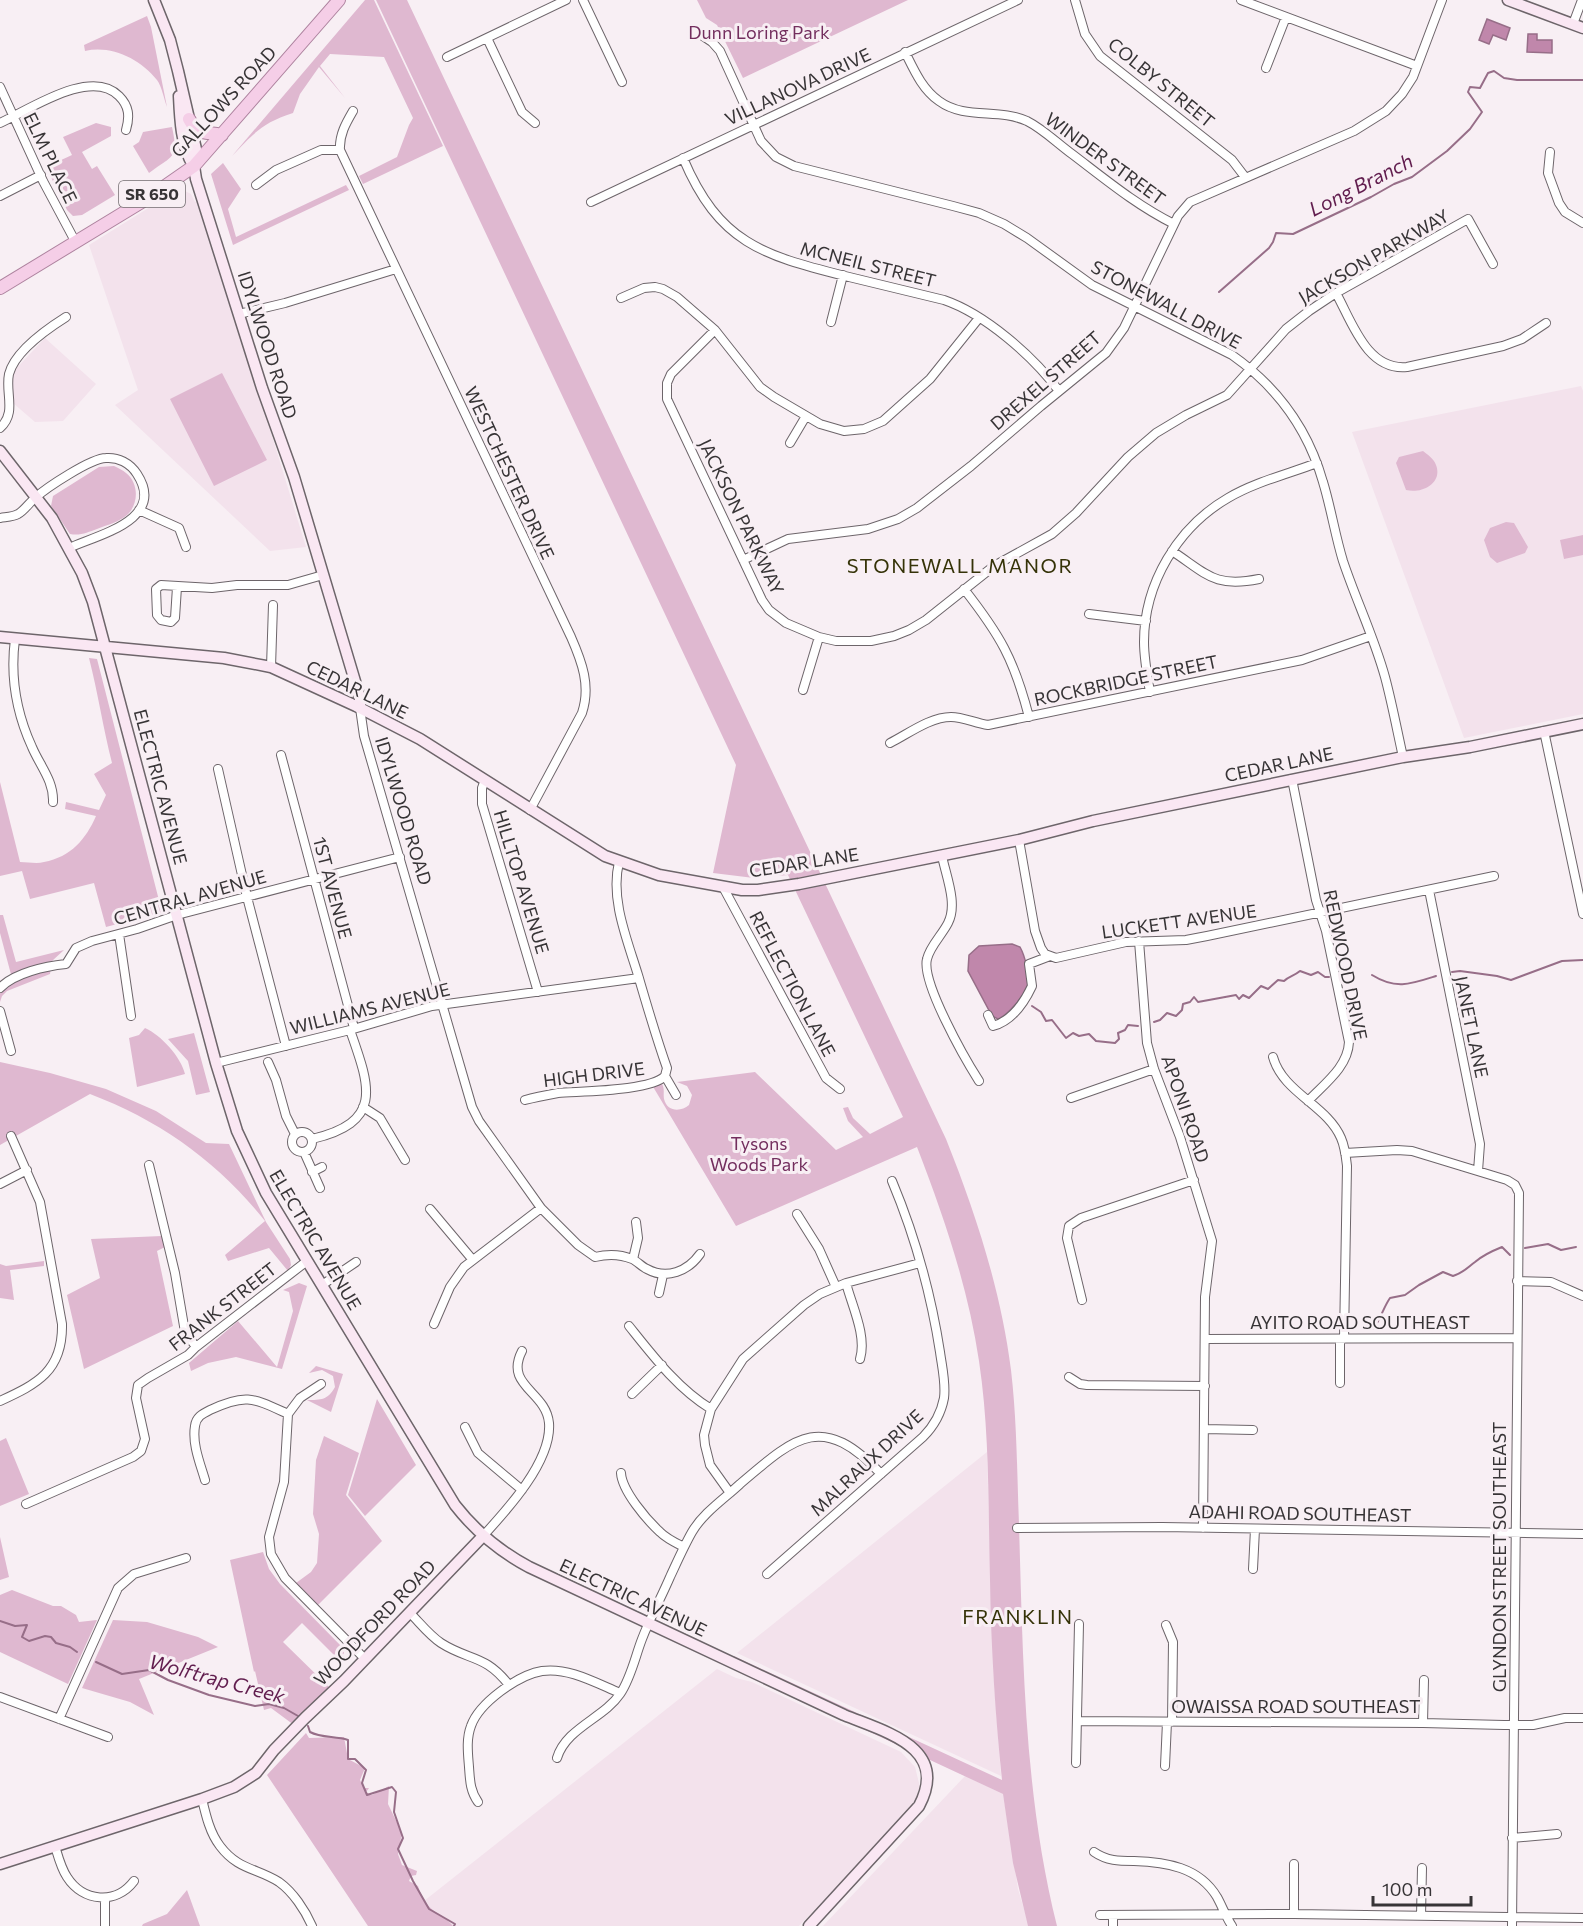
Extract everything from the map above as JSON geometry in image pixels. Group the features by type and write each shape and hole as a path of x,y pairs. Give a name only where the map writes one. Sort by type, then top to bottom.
{"main road":[{"name":"GALLOWS ROAD","path":"0,288 148,198 194,166 339,0"},
{"path":"189,119 201,132 222,135"}],"street":[{"name":"IDYLWOOD ROAD","path":"154,0 170,40 178,72 196,149 194,166 196,179 262,388 294,477 360,698 363,736 464,1082 479,1121 541,1208 578,1245 595,1257 606,1254 633,1259"},
{"path":"447,57 566,0"},
{"path":"583,0 622,82"},
{"name":"VILLANOVA DRIVE","path":"591,202 1018,0"},
{"name":"COLBY STREET","path":"1075,0 1085,34 1100,56 1232,160 1245,177"},
{"path":"1241,0 1417,66"},
{"name":"DREXEL STREET","path":"743,560 788,539 868,529 898,519 971,466 1106,353 1120,335 1182,209 1190,202 1354,131 1386,111 1402,94 1417,66 1442,0"},
{"path":"1508,0 1578,26 1582,0"},
{"path":"1266,68 1286,17"},
{"name":"STONEWALL DRIVE","path":"702,36 720,51 766,149 785,162 989,217 1027,238 1092,285 1216,346 1251,369 1273,390 1306,437 1317,463 1339,549 1385,676 1402,757"},
{"path":"487,38 522,112 535,123"},
{"name":"WINDER STREET","path":"906,52 919,81 939,102 958,111 1010,116 1035,126 1139,205 1174,224"},
{"name":"IDYLWOOD ROAD","path":"178,72 180,116 189,159 194,166"},
{"path":"0,123 82,85 100,86 116,93 126,102 129,117 126,130"},
{"name":"ELM PLACE","path":"0,87 75,242"},
{"path":"256,185 276,170 321,150 340,150 339,141 344,126 353,111"},
{"name":"WESTCHESTER DRIVE","path":"340,150 571,637 584,672 587,696 582,713 530,810"},
{"path":"1550,152 1548,173 1559,203 1565,212 1583,223"},
{"name":"MCNEIL STREET","path":"683,158 699,193 713,212 741,237 779,258 944,300 964,308 1033,360 1059,391"},
{"path":"0,196 41,175"},
{"name":"JACKSON PARKWAY","path":"715,330 674,370 667,383 667,399 762,600 769,610 786,623 819,637 854,642 872,641 894,636 926,620 994,566 1052,534 1076,513 1141,445 1172,423 1227,395 1286,329 1336,293 1468,219 1493,264"},
{"path":"239,314 285,303 396,269"},
{"path":"831,322 843,275"},
{"path":"621,298 644,288 663,289 692,309 715,330 760,387 806,416 830,428 844,431 864,429 883,421 930,379 979,318"},
{"path":"1336,293 1374,357 1396,367 1407,367 1503,346 1522,339 1546,323"},
{"path":"0,428 9,415 9,376 13,366 42,332 66,317"},
{"path":"790,443 806,416"},
{"name":"ELECTRIC AVENUE","path":"0,451 52,518 69,548 93,602 216,1063 233,1119 253,1170 455,1505 483,1536 529,1568 844,1715 907,1742 918,1752 927,1782 924,1798 913,1816 809,1926"},
{"path":"0,518 18,514 36,496 92,461 106,458 130,465 140,478 143,493 139,510 127,523 69,548"},
{"path":"1150,692 1145,666 1146,621 1154,588 1172,551 1201,517 1229,497 1317,463"},
{"path":"139,510 179,528 186,547"},
{"path":"1172,551 1220,581 1232,583 1258,579"},
{"path":"177,587 175,618 171,622 161,620 157,615 156,589 161,585 212,588 237,585 288,585 323,575"},
{"path":"964,589 1005,646 1020,681 1029,717"},
{"path":"271,667 273,605"},
{"path":"1089,614 1146,621"},
{"name":"ROCKBRIDGE STREET","path":"890,743 931,721 943,718 952,717 988,725 1302,660 1371,636"},
{"path":"803,690 819,637"},
{"name":"CEDAR LANE","path":"0,638 224,658 271,667 360,708 420,739 581,843 619,862 659,875 742,890 773,889 942,856 1292,779 1583,723"},
{"path":"15,639 12,662 13,684 28,738 52,788 53,802"},
{"path":"1544,731 1583,914"},
{"name":"1ST AVENUE","path":"281,755 315,879 366,1086 363,1107"},
{"path":"218,769 247,897 286,1046"},
{"name":"REDWOOD DRIVE","path":"1292,779 1349,1042 1342,1064 1308,1101"},
{"name":"HILLTOP AVENUE","path":"485,780 481,796 482,804 538,992"},
{"path":"988,1015 995,1030 1011,1017 1032,986 1029,964 1047,955 1041,948 1035,931 1019,840"},
{"path":"942,856 952,912 949,922 931,949 926,971 939,1005 969,1066 979,1081"},
{"name":"CENTRAL AVENUE","path":"0,988 38,968 66,964 71,953 82,944 177,915 400,857"},
{"path":"619,862 616,892 666,1068 665,1076 676,1095"},
{"name":"LUCKETT AVENUE","path":"1047,955 1056,958 1139,941 1186,940 1494,876"},
{"name":"REFLECTION LANE","path":"723,887 825,1078 840,1089"},
{"name":"JANET LANE","path":"1429,890 1480,1144 1479,1171"},
{"path":"119,934 131,1016"},
{"name":"APONI ROAD","path":"1139,941 1146,1038 1154,1069 1180,1137 1212,1241 1206,1284 1203,1528"},
{"name":"WILLIAMS AVENUE","path":"216,1063 442,1004 639,978"},
{"path":"0,1011 11,1051"},
{"path":"1273,1057 1279,1073 1336,1129 1341,1137 1345,1153 1346,1238 1340,1383"},
{"path":"268,1062 276,1080 286,1116 295,1134"},
{"path":"1071,1098 1154,1069"},
{"path":"276,1080 284,1076"},
{"name":"HIGH DRIVE","path":"525,1100 556,1094 635,1086 658,1081 665,1076"},
{"path":"312,1139 344,1129 354,1122 363,1107 380,1118 405,1160"},
{"path":"304,1132 312,1139 311,1146 304,1152 298,1152 292,1145 295,1134 304,1132"},
{"path":"0,1400 32,1386 48,1372 58,1354 62,1335 42,1211 11,1136"},
{"path":"389,1154 398,1149"},
{"path":"1345,1153 1412,1151 1479,1171"},
{"path":"304,1152 321,1188"},
{"path":"149,1165 175,1273 185,1332 196,1347"},
{"path":"312,1172 322,1167"},
{"path":"0,1184 27,1170"},
{"name":"GLYNDON STREET SOUTHEAST","path":"1479,1171 1508,1180 1517,1188 1519,1198 1512,1926"},
{"path":"1082,1300 1067,1235 1069,1226 1082,1218 1139,1197 1194,1180"},
{"name":"MALRAUX DRIVE","path":"767,1574 928,1432 938,1417 944,1397 944,1379 937,1336 920,1263 892,1181"},
{"path":"434,1324 455,1279 472,1259 541,1208"},
{"path":"430,1209 472,1259"},
{"path":"797,1214 819,1249 836,1287"},
{"path":"636,1222 638,1238 633,1259 650,1271 663,1275 675,1273 688,1267 700,1254"},
{"name":"FRANK STREET","path":"26,1504 133,1457 141,1451 145,1439 136,1398 138,1385 188,1355 307,1261"},
{"path":"322,1285 357,1262"},
{"path":"730,1493 716,1475 707,1456 704,1435 711,1409 733,1373 753,1349 804,1305 846,1283 920,1263"},
{"path":"659,1293 663,1275"},
{"path":"1517,1281 1551,1282 1583,1296"},
{"path":"846,1283 861,1339 860,1359"},
{"path":"629,1326 689,1394 711,1409"},
{"name":"AYITO ROAD SOUTHEAST","path":"1205,1339 1516,1338"},
{"name":"WOODFORD ROAD","path":"0,1864 202,1799 234,1787 256,1773 290,1734 483,1536 522,1490 538,1461 549,1429 543,1404 518,1376 517,1364 522,1351"},
{"path":"632,1394 662,1365"},
{"path":"1069,1377 1080,1384 1087,1385 1205,1386"},
{"path":"321,1384 300,1398 288,1414 284,1482 269,1537 272,1554 285,1578 365,1659"},
{"path":"205,1480 195,1436 195,1425 200,1415 241,1398 263,1403 288,1414"},
{"path":"465,1427 478,1452 522,1490"},
{"path":"1204,1429 1253,1430"},
{"path":"557,1758 567,1740 608,1708 620,1693 648,1624 684,1547 697,1524 730,1493 789,1444 811,1438 824,1438 844,1443 865,1457 881,1474"},
{"path":"621,1473 625,1490 655,1527 667,1538 684,1547"},
{"name":"ADAHI ROAD SOUTHEAST","path":"1017,1528 1203,1528 1583,1534"},
{"path":"1253,1569 1255,1529"},
{"path":"59,1719 118,1588 134,1574 186,1558"},
{"path":"410,1613 440,1642 490,1665 500,1672 510,1685"},
{"path":"1076,1763 1078,1624"},
{"path":"1165,1766 1173,1642 1166,1625"},
{"path":"478,1802 470,1785 468,1752 470,1729 481,1710 510,1685 531,1674 554,1670 587,1679 620,1693"},
{"path":"1423,1723 1424,1680"},
{"path":"0,1697 108,1737"},
{"name":"OWAISSA ROAD SOUTHEAST","path":"1077,1721 1533,1725 1565,1718 1583,1718"},
{"path":"202,1799 209,1826 220,1846 243,1867 269,1877 286,1888 306,1913 312,1926"},
{"path":"1512,1838 1557,1834"},
{"path":"55,1846 63,1870 72,1885 88,1895 105,1898 118,1896 134,1881"},
{"path":"1094,1852 1111,1861 1161,1862 1180,1866 1199,1878 1216,1895 1232,1926"},
{"path":"1294,1864 1294,1914"},
{"path":"1421,1916 1422,1868"},
{"path":"105,1898 105,1926"},
{"path":"1100,1915 1294,1914 1583,1918"},
{"path":"1113,1915 1113,1926"}],"shaded area":[{"path":"1487,19 1510,28 1506,40 1493,35 1489,44 1479,40"},
{"path":"1528,34 1537,34 1537,40 1552,40 1552,53 1527,52"},
{"path":"183,190 191,194 195,202 200,200 306,547 270,551 115,405 138,390 89,245 174,192"},
{"path":"45,338 96,384 63,421 35,422 13,403 12,373"},
{"path":"1581,386 1583,391 1583,714 1464,738 1352,432"},
{"path":"1012,944 1020,947 1022,951 1028,984 1016,1004 998,1019 992,1016 968,971 969,955 979,946"},
{"path":"987,1452 993,1669 1001,1776 737,1653"},
{"path":"717,1669 736,1678 752,1682 901,1752 915,1767 920,1787 912,1809 799,1926 453,1926 430,1909 424,1901"},
{"path":"965,1776 1003,1794 1018,1889 1029,1926 823,1926"}],"green space":[{"path":"365,0 374,0 443,146 363,184 359,176 397,157 413,118 384,57 330,54 320,66 345,98 319,67 300,94 293,113 259,130 232,156"},
{"name":"Tysons Woods Park","path":"376,0 407,0 946,1139 967,1196 994,1282 1011,1370 1016,1428 1027,1727 1038,1827 1057,1926 1028,1926 1013,1863 1003,1794 724,1664 734,1656 1002,1780 992,1655 987,1443 983,1388 974,1333 954,1253 917,1147 736,1226 652,1085 662,1084 666,1103 678,1110 689,1105 692,1095 687,1086 677,1082 755,1072 836,1150 863,1137 848,1121 843,1108 848,1107 853,1118 870,1134 903,1117 788,875 754,878 713,873 736,765"},
{"name":"Dunn Loring Park","path":"697,0 908,0 743,78 717,25 706,18"},
{"path":"147,16 167,107 157,80 134,60 105,50 85,51 84,45"},
{"path":"96,123 111,127 111,136 82,152 92,169 97,166 115,195 82,215 73,216 67,210 46,167 72,155 63,137"},
{"path":"172,127 175,145 172,155 149,173 133,146 139,142 143,132"},
{"path":"223,163 241,189 228,209 236,237 346,185 349,190 233,245 211,174"},
{"path":"222,373 267,460 214,486 170,399"},
{"path":"1423,451 1435,463 1437,477 1430,486 1424,489 1406,490 1396,463 1399,457"},
{"path":"114,466 125,472 133,482 136,494 131,510 113,523 84,533 70,534 51,506 53,496 99,467"},
{"path":"1506,522 1514,523 1528,547 1525,553 1497,563 1490,557 1484,540 1490,528"},
{"path":"1583,535 1583,555 1564,559 1560,540"},
{"path":"89,658 97,659 162,912 106,927 94,883 30,899 22,871 0,876 0,782 20,862 35,863 54,860 70,851 82,839 96,816 65,809 66,802 99,810 106,795 94,774 112,763"},
{"path":"0,915 3,915 16,962 64,950 52,961 50,974 7,991 0,1002 0,987 13,982 0,933"},
{"path":"145,1028 170,1047 185,1074 137,1087 129,1038 139,1035"},
{"path":"194,1033 210,1092 196,1095 188,1061 168,1039"},
{"path":"0,1062 106,1089 156,1111 206,1143 229,1144 266,1222 290,1259 291,1265 288,1271 269,1248 228,1261 225,1255 265,1221 228,1180 208,1162 164,1130 116,1105 90,1094 0,1145"},
{"path":"162,1236 165,1247 157,1251 173,1326 84,1369 67,1295 100,1278 91,1239"},
{"path":"44,1261 44,1266 10,1270 14,1300 0,1298 0,1264 6,1266"},
{"path":"299,1283 307,1286 282,1369 236,1357 208,1363 191,1371 189,1363 238,1321 277,1367 293,1311 289,1292 283,1290"},
{"path":"316,1366 343,1374 331,1412 307,1400 324,1398 330,1395 335,1387 333,1376 322,1370 309,1373"},
{"path":"377,1399 416,1465 365,1516 348,1495"},
{"path":"324,1436 359,1453 346,1495 382,1541 318,1605 296,1583 311,1572 317,1563 319,1534 313,1514 316,1460"},
{"path":"6,1438 29,1494 0,1506 0,1441"},
{"path":"0,1537 9,1577 0,1580"},
{"path":"263,1552 269,1569 280,1584 343,1648 344,1653 339,1660 302,1623 283,1642 330,1688 294,1725 271,1708 264,1710 230,1560"},
{"path":"12,1590 53,1606 61,1606 76,1615 79,1622 97,1620 68,1684 0,1652 0,1595"},
{"path":"113,1620 147,1622 198,1637 218,1647 139,1679 154,1715 130,1702 82,1688"},
{"path":"306,1733 309,1738 344,1737 348,1759 365,1768 360,1780 364,1788 369,1788 366,1792 372,1795 389,1786 388,1804 402,1833 398,1854 402,1865 417,1871 409,1881 418,1886 425,1902 453,1926 368,1926 267,1775"},
{"path":"187,1890 200,1926 142,1926 167,1914"}],"waterway":[{"name":"Long Branch","path":"1219,292 1269,248 1276,233 1293,234 1371,197 1412,177 1447,151 1470,129 1482,112 1468,92 1470,87 1480,88 1488,73 1494,71 1504,78 1517,80 1583,80"},
{"path":"1452,972 1497,976 1511,980 1562,961 1583,960"},
{"path":"1154,1022 1167,1013 1176,1016 1182,1010 1183,1004 1190,1002 1194,997 1198,1002 1236,995 1239,999 1243,995 1249,998 1261,986 1268,989 1278,980 1284,981 1300,971 1311,975 1318,972 1329,977"},
{"path":"1372,975 1396,984 1411,983 1436,976"},
{"path":"1032,1006 1041,1012 1046,1021 1052,1020 1066,1038 1073,1033 1079,1036 1089,1034 1096,1041 1115,1043 1119,1039 1118,1033 1125,1030 1128,1025 1138,1026"},
{"path":"1525,1248 1548,1244 1561,1250 1576,1247"},
{"path":"1373,1329 1390,1298 1405,1295 1443,1272 1456,1275 1484,1255 1502,1247 1510,1255"},
{"name":"Wolftrap Creek","path":"0,1621 15,1626 27,1625 22,1637 29,1641 45,1636 51,1637 56,1643 70,1647 77,1652"},
{"name":"Wolftrap Creek","path":"96,1662 122,1674 149,1670 168,1680 209,1695 255,1706 269,1704 284,1708 298,1716"},
{"name":"Wolftrap Creek","path":"308,1726 310,1732 314,1734 348,1740 348,1759 355,1759 366,1770 362,1783 367,1795 392,1787 396,1792 394,1812 403,1838 398,1849 429,1909 455,1924 454,1926"}],"district":[{"name":"STONEWALL MANOR","path":"960,566"},
{"name":"FRANKLIN","path":"1018,1617"}]}
